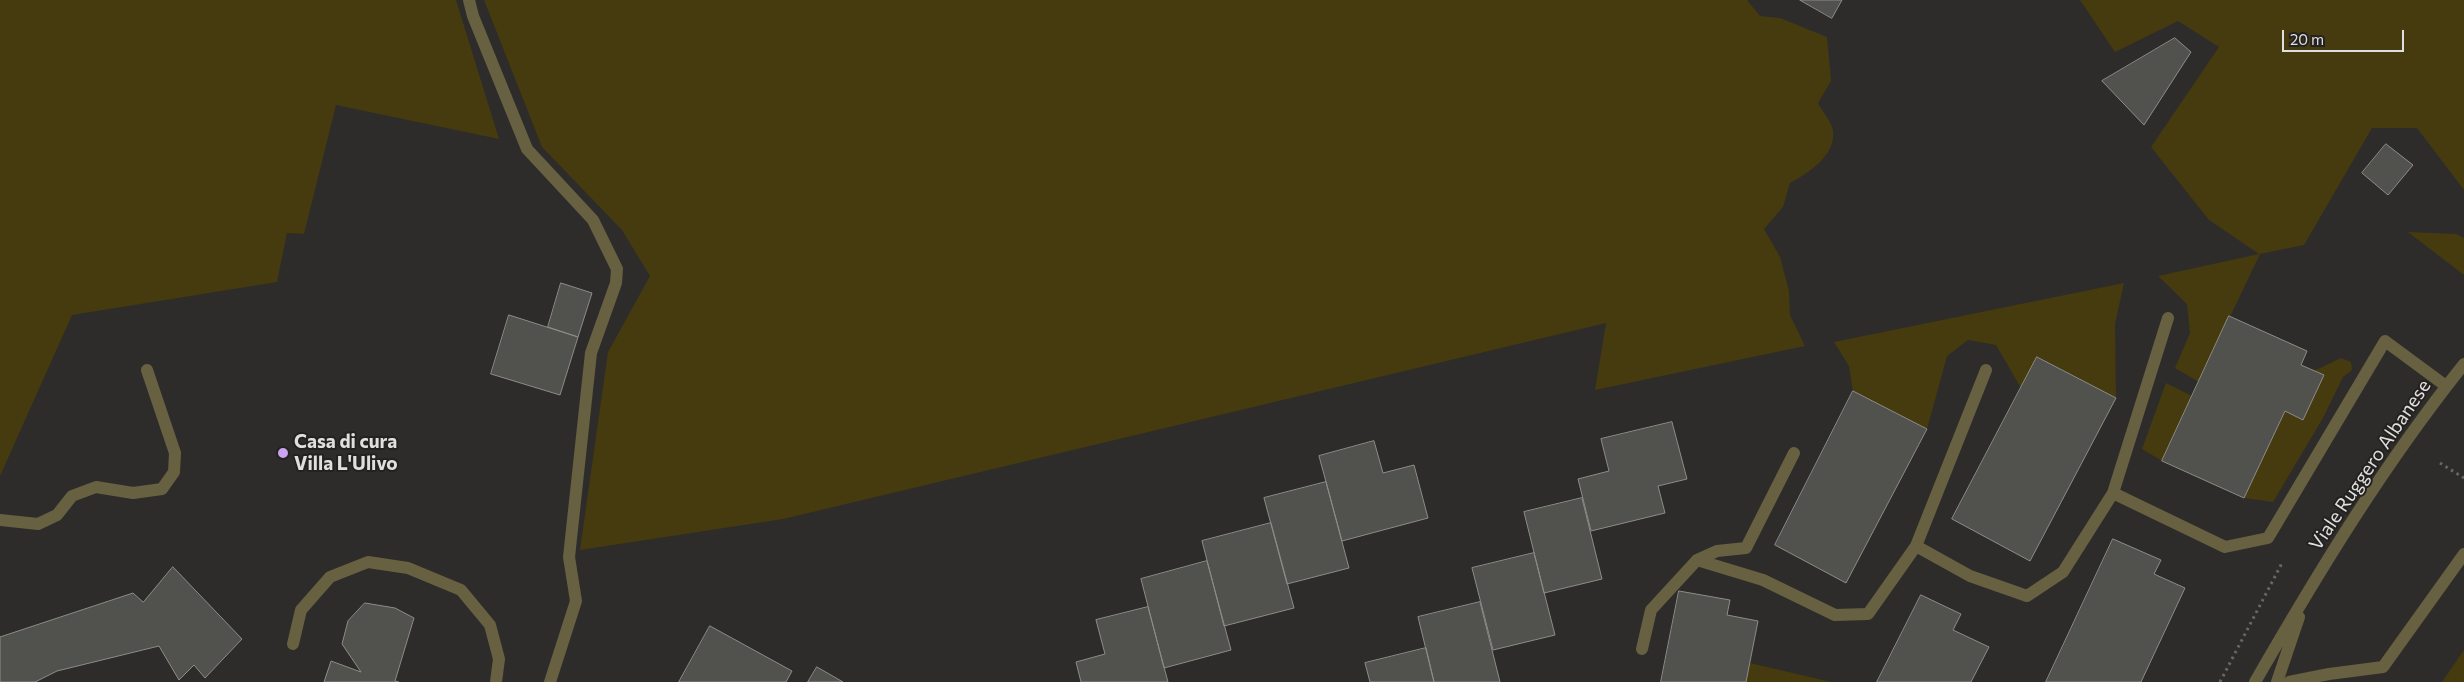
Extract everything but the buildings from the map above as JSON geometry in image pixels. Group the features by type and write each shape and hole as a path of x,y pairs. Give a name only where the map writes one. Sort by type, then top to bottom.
{"street":[{"path":"469,0 472,16 527,149 593,220 617,269 616,283 591,353 569,557 576,601 550,682"},
{"path":"1916,546 1970,576 2027,596 2063,572 2113,492 2168,318"},
{"path":"2113,492 2225,547 2268,538 2385,341 2446,386"},
{"name":"Viale Ruggero Albanese","path":"2308,589 2404,441 2464,364"},
{"path":"0,520 38,524 57,516 72,496 96,486 132,493 162,489 174,472 175,453 147,370"},
{"path":"1697,560 1763,580 1835,615 1868,614 1916,546 1986,370"},
{"path":"1642,649 1651,610 1697,560 1716,550 1746,548 1794,453"},
{"path":"2289,682 2328,674 2383,667 2464,554"},
{"path":"292,644 301,610 330,577 368,562 408,568 461,590 490,625 499,659 496,682"},
{"path":"2255,682 2308,589"},
{"path":"2277,682 2308,589"}],"path":[{"path":"2440,463 2464,478"}],"shaded area":[{"path":"0,0 456,0 499,139 336,105 304,234 287,233 277,282 72,315 0,476"},
{"path":"484,0 1747,0 1760,16 1780,18 1827,37 1831,81 1818,103 1829,120 1833,131 1833,140 1830,148 1819,163 1790,183 1783,207 1764,229 1780,257 1789,291 1790,315 1805,346 1595,390 1606,323 783,519 580,550 608,352 650,276 622,230 542,147"},
{"path":"2080,0 2464,0 2464,190 2417,128 2372,128 2304,245 2260,254 2199,382 2175,368 2190,333 2187,304 2158,276 2259,254 2209,220 2151,147 2219,47 2178,21 2115,52"},
{"path":"2408,232 2456,234 2464,238 2464,275"},
{"path":"2124,283 2115,324 2116,398 2038,357 2021,388 1996,345 1968,340 1947,356 1927,429 1853,391 1849,366 1834,342"},
{"path":"2341,358 2351,362 2352,370 2343,377 2323,418 2273,502 2244,498 2285,411 2303,419 2324,375 2314,371"},
{"path":"2166,383 2192,396 2162,461 2142,449"},
{"path":"2464,650 2464,682 2442,682"},
{"path":"1750,663 1831,682 1746,682"}],"place":[{"name":"Casa di cura Villa L'Ulivo","path":"283,453"}]}
